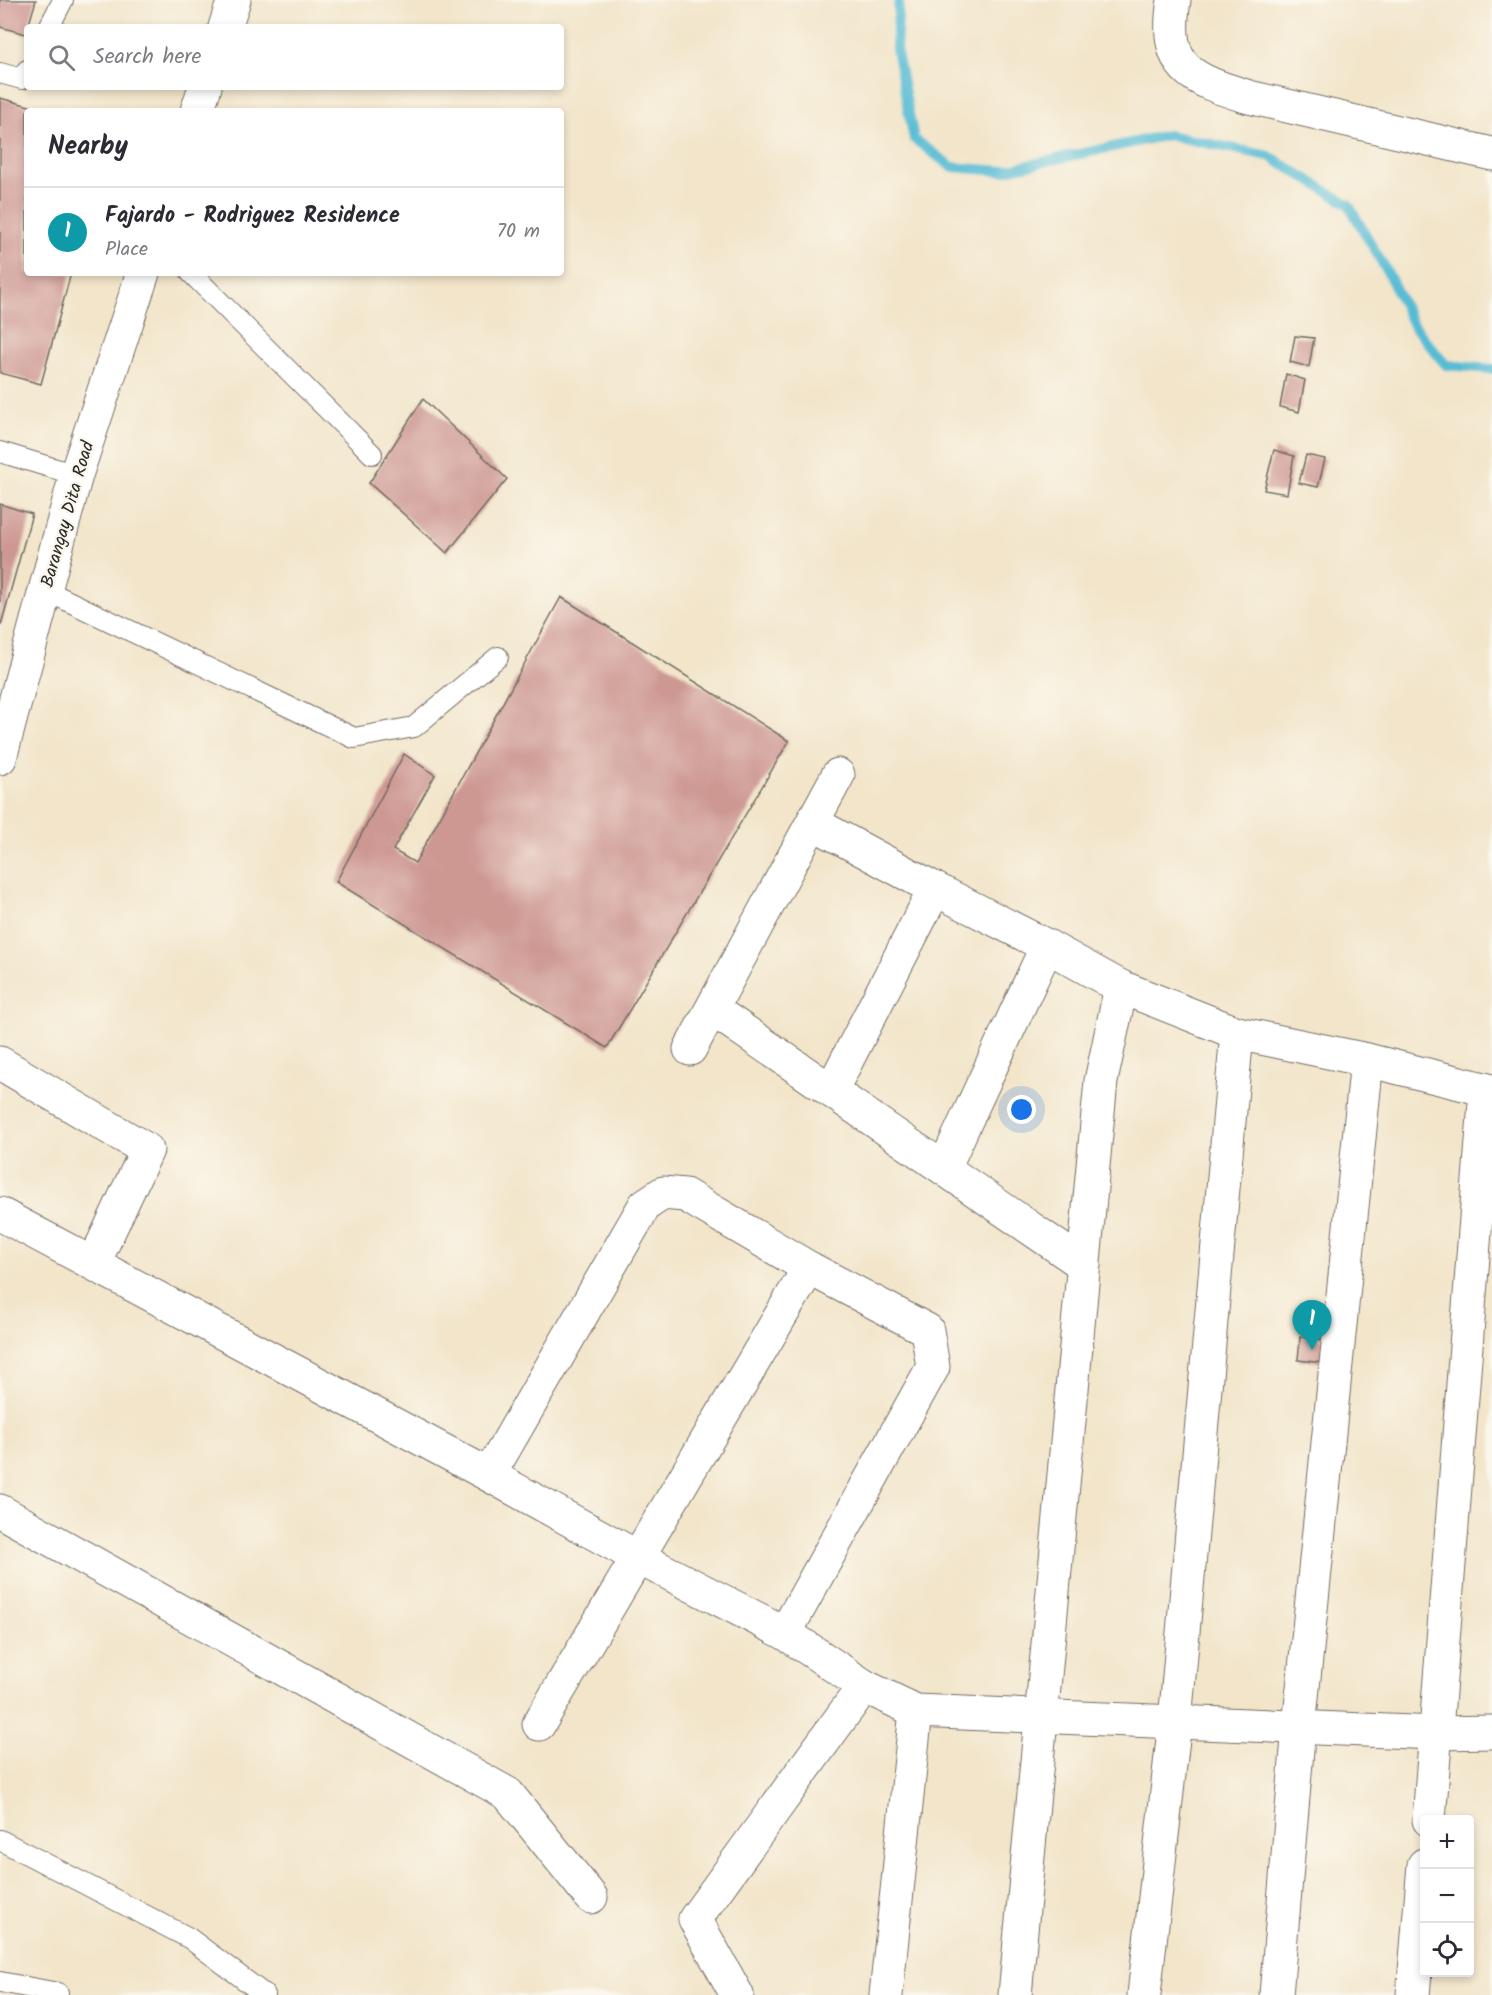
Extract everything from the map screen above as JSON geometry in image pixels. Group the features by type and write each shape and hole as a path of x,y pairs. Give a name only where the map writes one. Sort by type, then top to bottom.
{"street":[{"path":"226,24 234,0"},
{"path":"1174,0 1171,17 1172,44 1182,67 1213,86 1249,98 1492,154"},
{"path":"198,108 204,90"},
{"name":"Barangay Dita Road","path":"0,758 76,475 142,276"},
{"path":"690,1049 838,774"},
{"path":"813,823 1121,987 1237,1033 1367,1060 1489,1091 1429,1815"},
{"path":"831,1091 935,889"},
{"path":"944,1168 1047,946"},
{"path":"1015,1995 1101,1081 1121,987"},
{"path":"712,1009 1084,1265"},
{"path":"1144,1995 1175,1721 1237,1033"},
{"path":"1276,1995 1299,1727 1367,1060"},
{"path":"0,1063 147,1150 94,1263"},
{"path":"489,1475 645,1205 663,1193 685,1195 809,1268 927,1330 933,1367 785,1633"},
{"path":"0,1214 489,1475 639,1558 785,1633 864,1686 916,1712 1436,1733 1492,1732"},
{"path":"539,1724 809,1268"},
{"path":"0,1511 508,1794 591,1897"},
{"path":"737,1995 694,1919 864,1686"},
{"path":"886,1995 916,1712"},
{"path":"1413,1995 1425,1869"}],"lane":[{"path":"51,24 63,0"},
{"path":"0,73 22,79 24,75"},
{"path":"194,276 372,454"},
{"path":"0,452 76,475"},
{"path":"45,590 354,738 414,726 498,657"},
{"path":"0,1840 189,1938 265,1995"},
{"path":"0,1982 58,1993"}],"building":[{"path":"0,0 36,0 29,24 24,24 24,33 0,27"},
{"path":"0,98 37,108 24,108 24,276 70,276 41,384 0,373"},
{"path":"1295,336 1314,338 1309,367 1290,362"},
{"path":"1286,374 1305,380 1299,412 1280,407"},
{"path":"423,399 507,479 447,553 369,483"},
{"path":"1274,450 1294,456 1287,494 1264,490"},
{"path":"1306,455 1325,459 1318,487 1299,483"},
{"path":"0,504 32,514 1,625 0,625"},
{"path":"561,597 789,741 607,1048 336,882 404,754 435,775 393,850 415,863"},
{"path":"1300,1337 1327,1340 1324,1363 1298,1360"}],"waterway":[{"path":"899,0 896,48 914,139 952,167 1001,171 1168,135 1269,156 1348,204 1388,273 1413,325 1446,365 1492,369"}],"place":[{"name":"Fajardo - Rodriguez Residence","path":"1312,1350"}]}
